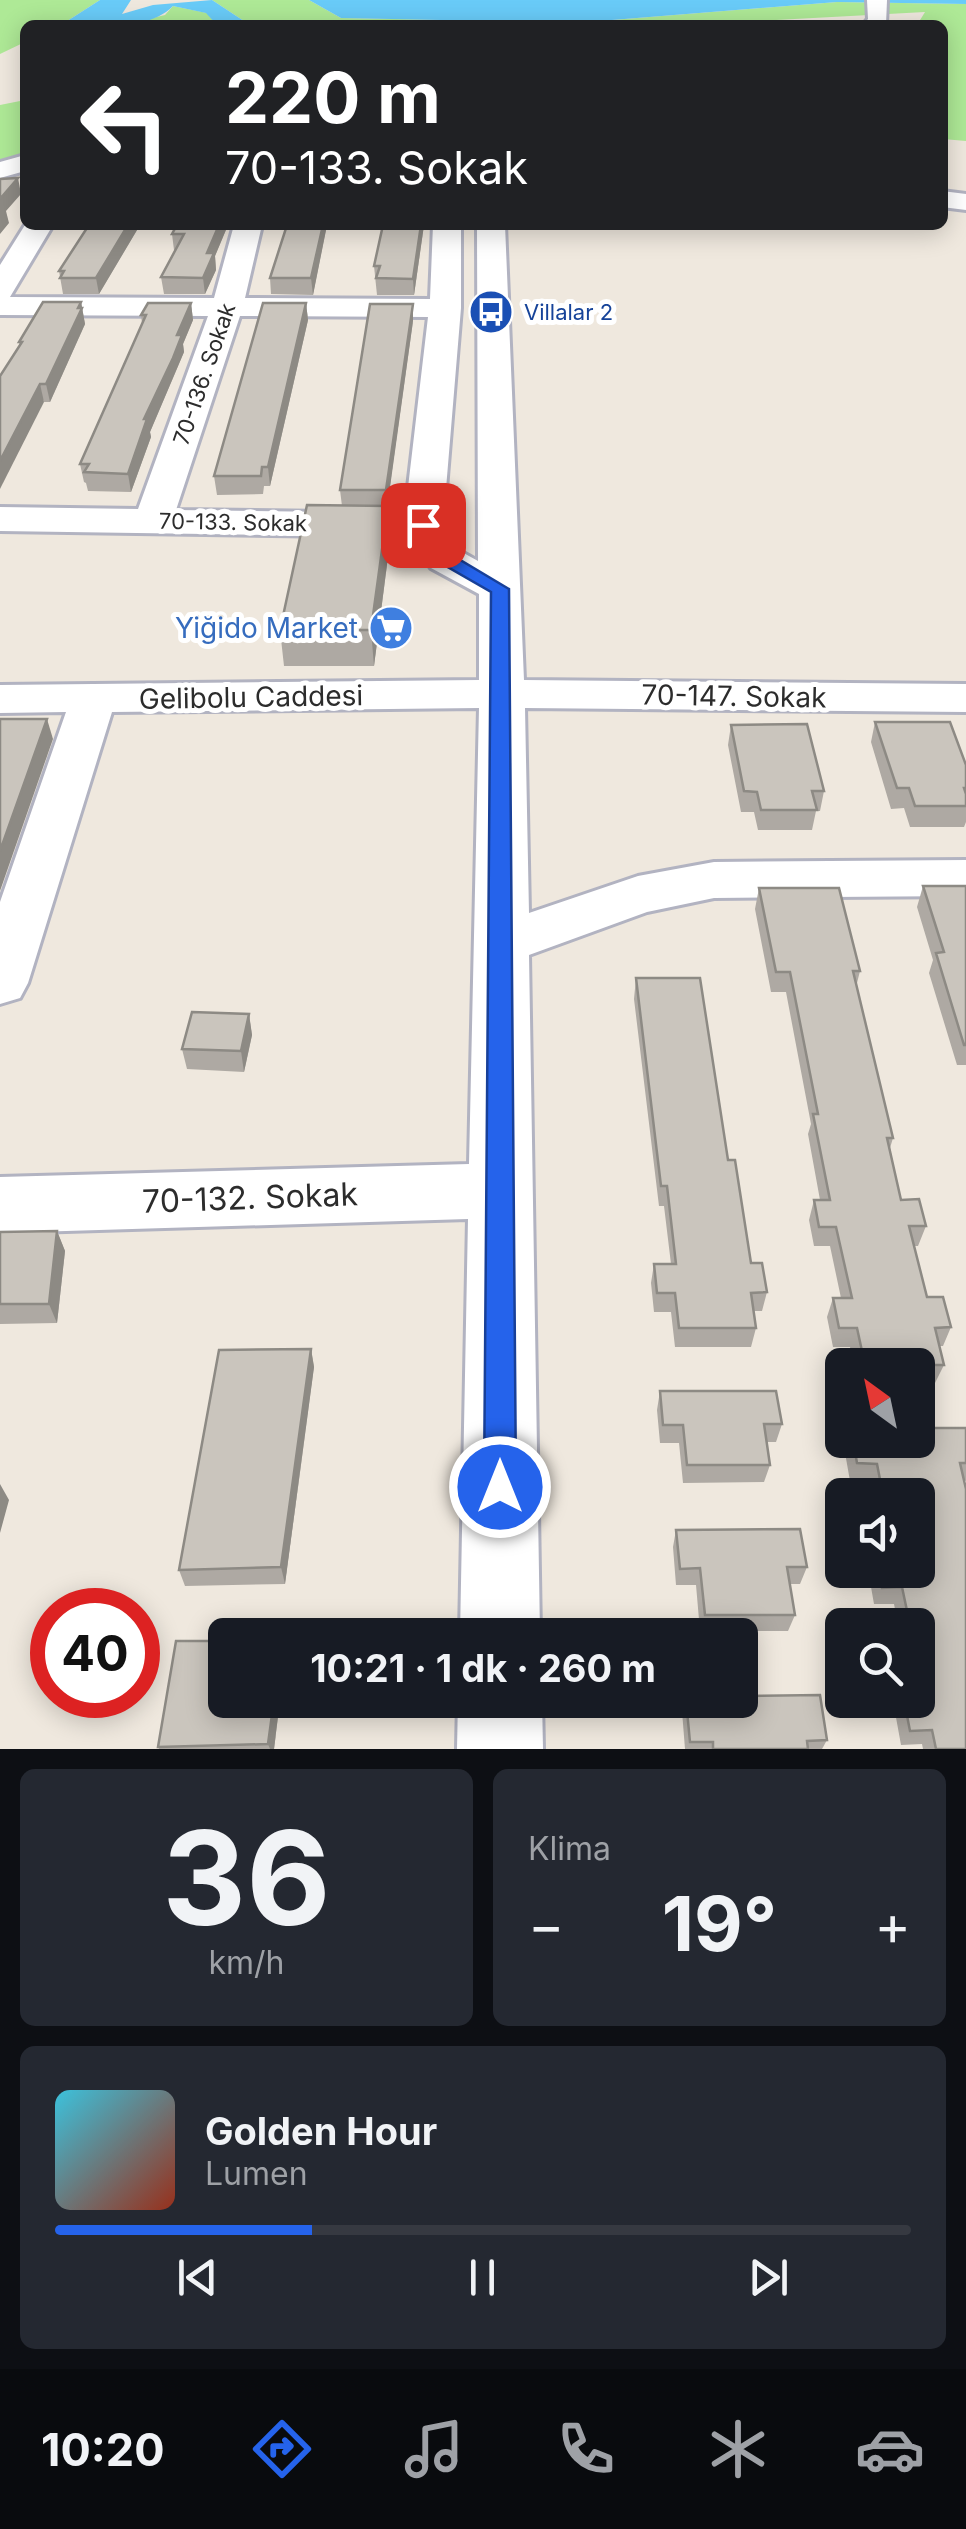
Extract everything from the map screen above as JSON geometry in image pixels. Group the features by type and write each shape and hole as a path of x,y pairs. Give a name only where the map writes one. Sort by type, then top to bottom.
{"street":[{"path":"0,290 36,230"},
{"name":"70-136. Sokak","path":"153,521 228,304 247,230"},
{"path":"448,230 465,308 500,589 500,1618"},
{"path":"489,230 465,308 423,525 446,559 500,589"},
{"path":"0,306 465,308"},
{"name":"70-133. Sokak","path":"0,519 423,525"},
{"name":"70-147. Sokak","path":"502,694 966,698"},
{"name":"Gelibolu Caddesi","path":"0,699 502,694"},
{"path":"0,983 93,700"},
{"path":"501,944 638,895 714,880 966,878"},
{"name":"70-132. Sokak","path":"0,1205 500,1191"},
{"path":"500,1718 500,1749"}],"green space":[{"path":"0,0 100,0 69,20 20,20 20,44 0,54"},
{"path":"212,0 309,0 341,18 450,20 242,20"},
{"path":"837,2 966,4 966,141 948,139 948,20 920,20 925,12 777,20 612,20"},
{"path":"173,6 207,13 213,20 144,20 165,15"},
{"path":"20,101 20,156 0,161 0,105"}],"water":[{"path":"100,0 131,0 122,14 153,5 212,0 242,20 212,20 206,13 173,6 150,20 69,20"},
{"path":"309,0 966,0 966,4 837,2 612,20 341,18"}],"building":[{"path":"18,178 0,199 0,179"},
{"path":"86,230 125,230 96,278 60,278 64,271 59,271"},
{"path":"174,230 217,230 207,253 214,253 203,278 161,277 184,234 172,234"},
{"path":"285,230 322,230 311,278 270,278"},
{"path":"382,230 420,230 413,279 376,278 380,266 374,266"},
{"path":"43,302 81,302 78,308 82,308 46,384 40,384 0,461 0,376"},
{"path":"148,303 191,303 177,335 182,335 144,419 128,474 84,472 89,464 80,464"},
{"path":"263,303 306,303 268,467 262,467 261,476 214,476"},
{"path":"370,304 413,304 386,490 340,490"},
{"path":"307,505 388,506 371,630 280,630"},
{"path":"0,719 47,719 0,851"},
{"path":"875,722 950,722 966,765 966,806 915,806 909,788 897,788"},
{"path":"807,724 824,791 812,791 817,810 761,810 757,792 744,791 731,725"},
{"path":"923,886 966,886 966,1045 936,953 944,952"},
{"path":"759,888 839,888 860,971 853,971 893,1138 887,1138 901,1200 919,1199 926,1226 909,1226 927,1297 943,1297 951,1327 935,1328 944,1365 935,1365 935,1348 861,1348 857,1328 839,1328 833,1298 852,1298 836,1227 819,1227 814,1200 830,1200 813,1114 818,1114 790,972 776,972"},
{"path":"636,978 700,978 728,1160 735,1160 751,1263 762,1263 767,1292 751,1293 756,1328 679,1328 675,1293 657,1293 654,1264 676,1264 667,1186 661,1186"},
{"path":"192,1012 249,1014 241,1051 182,1049"},
{"path":"57,1231 49,1304 0,1304 0,1232"},
{"path":"311,1349 281,1567 179,1570 219,1350"},
{"path":"660,1391 776,1391 782,1424 764,1424 770,1465 687,1465 683,1425 663,1425"},
{"path":"935,1428 966,1428 966,1463 960,1463 966,1489 966,1749 936,1749 932,1730 910,1731 907,1718 935,1718 935,1608 906,1608 902,1588 935,1588 935,1478 880,1478 877,1464 857,1463 856,1458 935,1458"},
{"path":"800,1529 807,1567 787,1567 795,1615 705,1615 700,1568 680,1569 676,1530"},
{"path":"176,1641 208,1641 208,1718 272,1718 268,1744 158,1747"},
{"path":"820,1695 827,1740 807,1741 808,1749 713,1749 713,1742 690,1742 688,1718 758,1718 758,1696"}],"place":[{"name":"Villalar 2","path":"491,312"},
{"name":"Yiğido Market","path":"391,628"}],"route":[{"path":"423,525 446,559 500,589 500,1487"}]}
